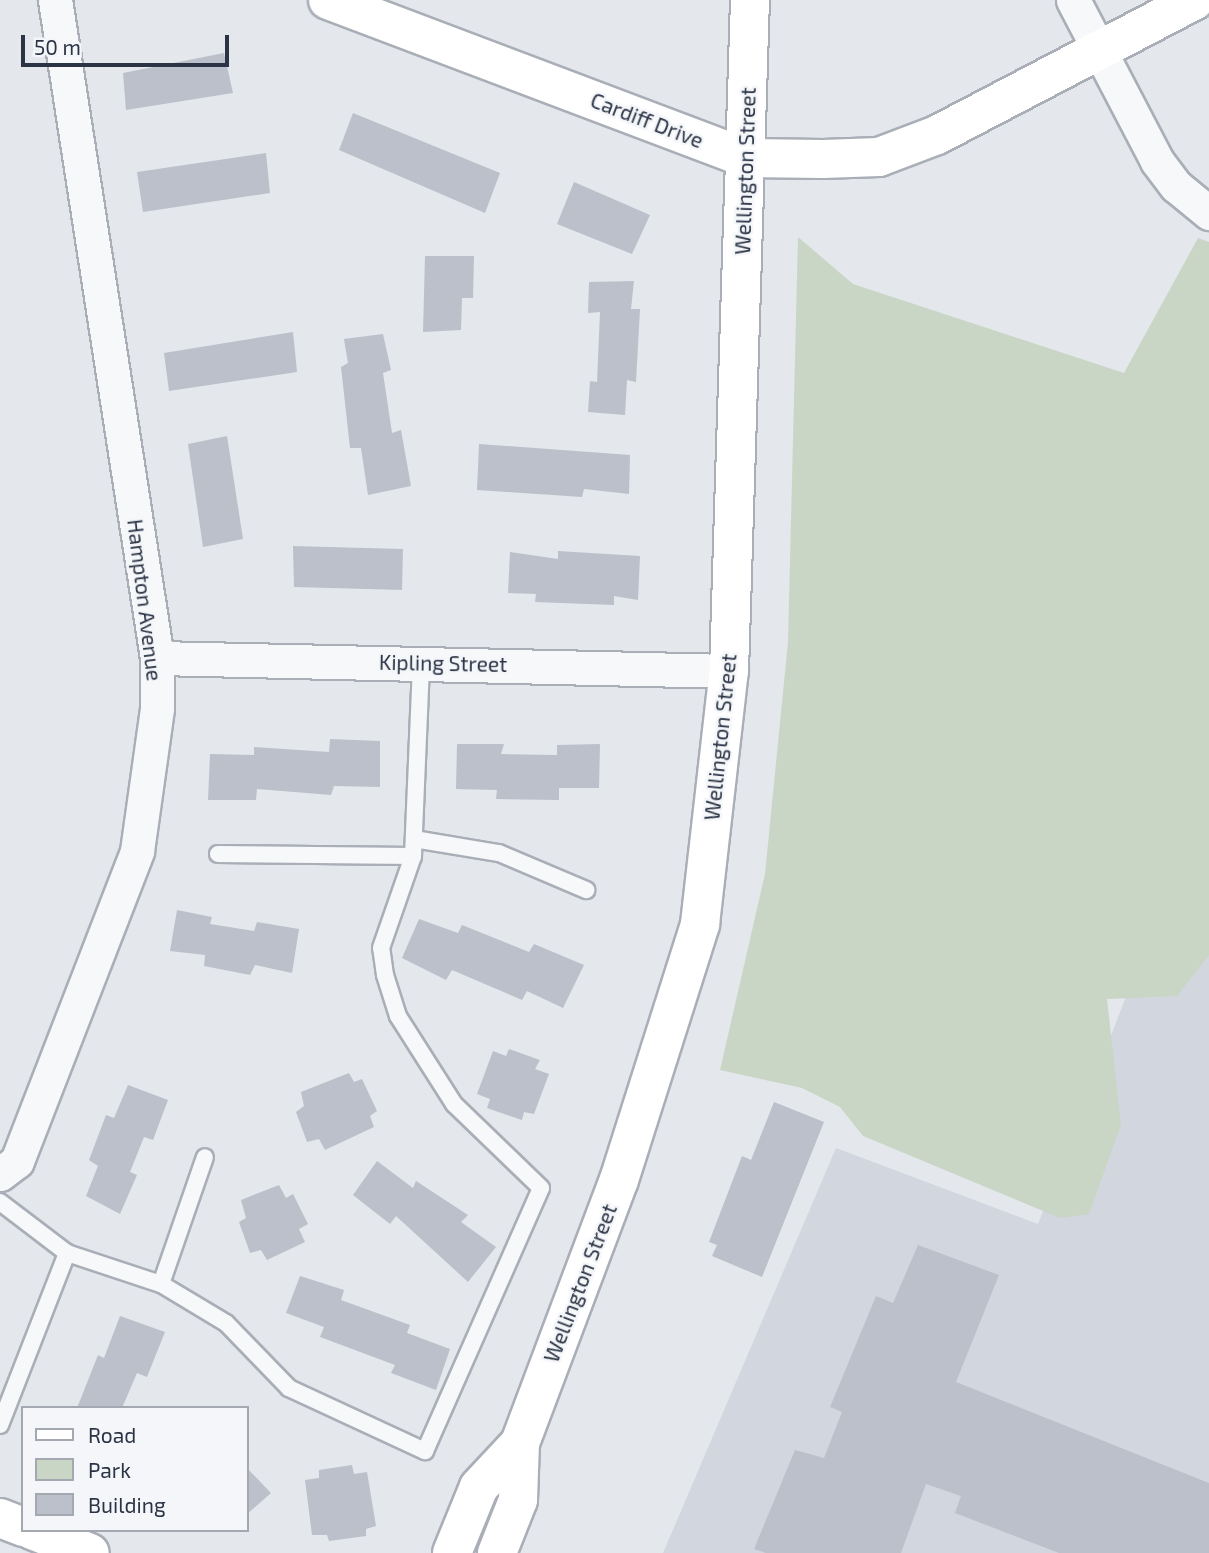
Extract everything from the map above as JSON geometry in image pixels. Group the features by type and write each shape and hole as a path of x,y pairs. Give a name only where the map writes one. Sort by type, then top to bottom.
{"main road":[{"name":"Cardiff Drive","path":"328,0 746,158 879,158 937,135 1195,0"},
{"name":"Wellington Street","path":"497,1553 518,1500 520,1443 619,1180 699,924 729,671 750,0"},
{"name":"Wellington Street","path":"452,1553 479,1487 520,1443"},
{"path":"0,1518 21,1526"},
{"path":"37,1532 90,1553"}],"street":[{"name":"Hampton Avenue","path":"0,1174 17,1161 137,851 157,708 157,658 55,0"},
{"path":"1073,0 1157,161 1176,186 1209,213"},
{"name":"Kipling Street","path":"157,658 729,671"}],"lane":[{"path":"0,1202 68,1252 161,1284 226,1323 289,1388 425,1451 541,1188 454,1104 398,1016 381,948 413,856 421,662"},
{"path":"414,839 499,853 586,890"},
{"path":"218,854 413,856"},
{"path":"161,1284 205,1157"},
{"path":"0,1425 68,1252"}],"shaded area":[{"path":"1163,901 1209,920 1209,1553 663,1553 836,1148 1038,1224"}],"green space":[{"path":"798,237 853,284 1124,373 1198,238 1209,242 1209,955 1177,996 1107,999 1121,1125 1089,1214 1060,1218 863,1136 840,1107 802,1088 720,1070 765,874 788,642"}],"building":[{"path":"224,53 233,93 126,110 123,73"},
{"path":"353,113 500,173 485,213 339,150"},
{"path":"266,153 270,193 143,212 137,172"},
{"path":"574,182 650,215 632,254 557,224"},
{"path":"425,256 474,256 473,298 462,298 461,330 423,332"},
{"path":"634,281 631,309 640,309 636,382 627,380 625,415 588,412 590,381 597,382 600,312 588,313 589,282"},
{"path":"293,332 297,372 169,391 164,353"},
{"path":"383,334 391,370 383,373 392,433 401,430 411,486 368,495 361,448 350,448 341,367 348,363 344,339"},
{"path":"227,436 243,539 203,547 188,444"},
{"path":"479,444 630,455 629,494 584,489 582,497 477,490"},
{"path":"293,546 403,549 402,590 294,587"},
{"path":"558,551 640,556 638,600 614,596 614,605 535,602 536,594 508,593 510,552 558,559"},
{"path":"330,739 380,741 380,787 334,786 331,795 257,789 256,800 208,800 210,754 254,755 254,747 329,752"},
{"path":"457,744 504,744 501,754 557,755 557,745 600,744 599,788 559,788 559,800 496,799 497,790 456,789"},
{"path":"177,910 212,917 210,924 254,931 257,922 299,929 292,973 255,965 250,975 204,966 205,955 170,951"},
{"path":"419,919 458,933 462,925 529,952 534,944 584,965 563,1008 527,991 522,1000 452,970 446,980 402,958"},
{"path":"509,1049 540,1060 535,1069 549,1074 534,1114 524,1112 522,1120 487,1108 490,1099 477,1094 493,1051 506,1056"},
{"path":"349,1073 354,1082 362,1079 377,1111 370,1116 374,1127 325,1150 319,1139 307,1142 296,1112 304,1106 301,1092"},
{"path":"128,1085 168,1100 153,1140 144,1137 130,1172 137,1175 120,1214 86,1196 98,1166 89,1160 106,1115 114,1118"},
{"path":"774,1102 824,1122 762,1277 712,1256 717,1245 709,1242 742,1156 751,1160"},
{"path":"377,1161 413,1188 416,1181 468,1215 461,1222 496,1247 468,1282 396,1216 390,1224 353,1195"},
{"path":"279,1185 286,1198 293,1194 308,1224 299,1229 305,1242 267,1260 261,1250 250,1253 239,1222 246,1218 241,1200"},
{"path":"918,1245 999,1275 956,1382 1209,1483 1209,1553 1059,1553 955,1513 961,1496 926,1484 901,1553 766,1553 754,1549 795,1450 824,1458 842,1412 830,1407 876,1296 893,1303"},
{"path":"300,1276 344,1290 341,1300 410,1325 407,1333 450,1349 436,1390 391,1373 395,1365 320,1337 324,1327 286,1313"},
{"path":"120,1316 165,1332 147,1377 137,1373 123,1406 78,1406 98,1355 104,1358"},
{"path":"352,1465 354,1474 367,1472 376,1526 366,1529 366,1536 329,1541 327,1535 312,1535 305,1480 319,1478 319,1470"},
{"path":"248,1469 271,1493 248,1513"}]}
